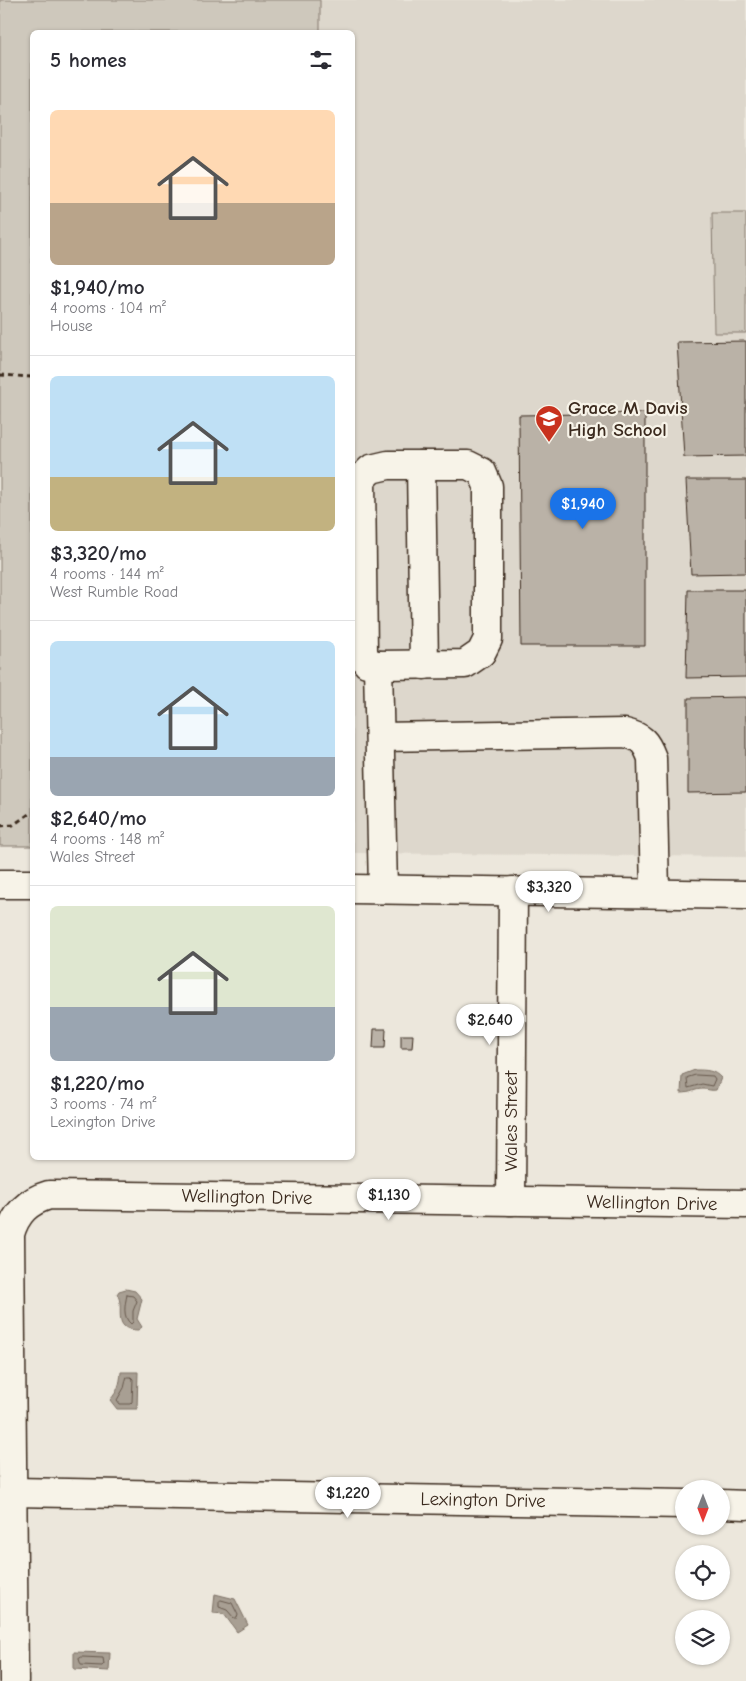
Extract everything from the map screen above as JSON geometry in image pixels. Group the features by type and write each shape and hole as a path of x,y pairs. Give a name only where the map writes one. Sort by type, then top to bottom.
{"street":[{"path":"388,465 468,465 482,472 488,486 488,639 481,653 465,664 424,665 378,665 368,663 363,652 361,479 372,469 388,465"},
{"path":"421,465 424,665"},
{"path":"378,665 383,889"},
{"path":"380,737 625,733 638,736 648,746 652,758 654,893"},
{"path":"0,884 30,884"},
{"path":"355,889 746,895"},
{"name":"Wales Street","path":"510,1201 513,891"},
{"name":"Wellington Drive","path":"13,1492 10,1234 13,1222 22,1209 37,1198 49,1195 746,1204"},
{"path":"13,1492 14,1681"},
{"name":"Lexington Drive","path":"13,1492 675,1504"},
{"path":"730,1504 746,1505"}],"path":[{"path":"0,376 30,377"},
{"path":"0,826 13,825 30,813"}],"shaded area":[{"path":"0,0 320,0 320,30 30,30 30,846 0,846"},
{"name":"Grace M Davis High School","path":"318,0 746,0 746,857 355,853 355,30 318,30"},
{"path":"712,213 746,213 746,333 714,333"}],"water":[{"path":"695,1070 716,1073 721,1078 716,1090 700,1089 681,1093 682,1075"},
{"path":"126,1289 135,1291 142,1299 137,1319 142,1327 138,1330 129,1329 121,1322 117,1294 119,1291"},
{"path":"121,1372 138,1372 137,1409 117,1409 110,1400 118,1387"},
{"path":"215,1594 235,1599 248,1625 237,1632 224,1614 213,1613"},
{"path":"74,1652 110,1653 109,1671 74,1669"}],"building":[{"path":"746,341 746,456 684,457 677,342"},
{"path":"645,413 645,646 521,646 519,415"},
{"path":"686,480 746,480 746,573 691,574"},
{"path":"688,590 746,590 746,677 686,678"},
{"path":"746,697 746,792 688,793 688,698"},
{"path":"374,1029 386,1029 385,1048 373,1048"},
{"path":"401,1035 413,1035 412,1048 401,1048"}],"place":[{"name":"Grace M Davis High School","path":"549,443"}]}
